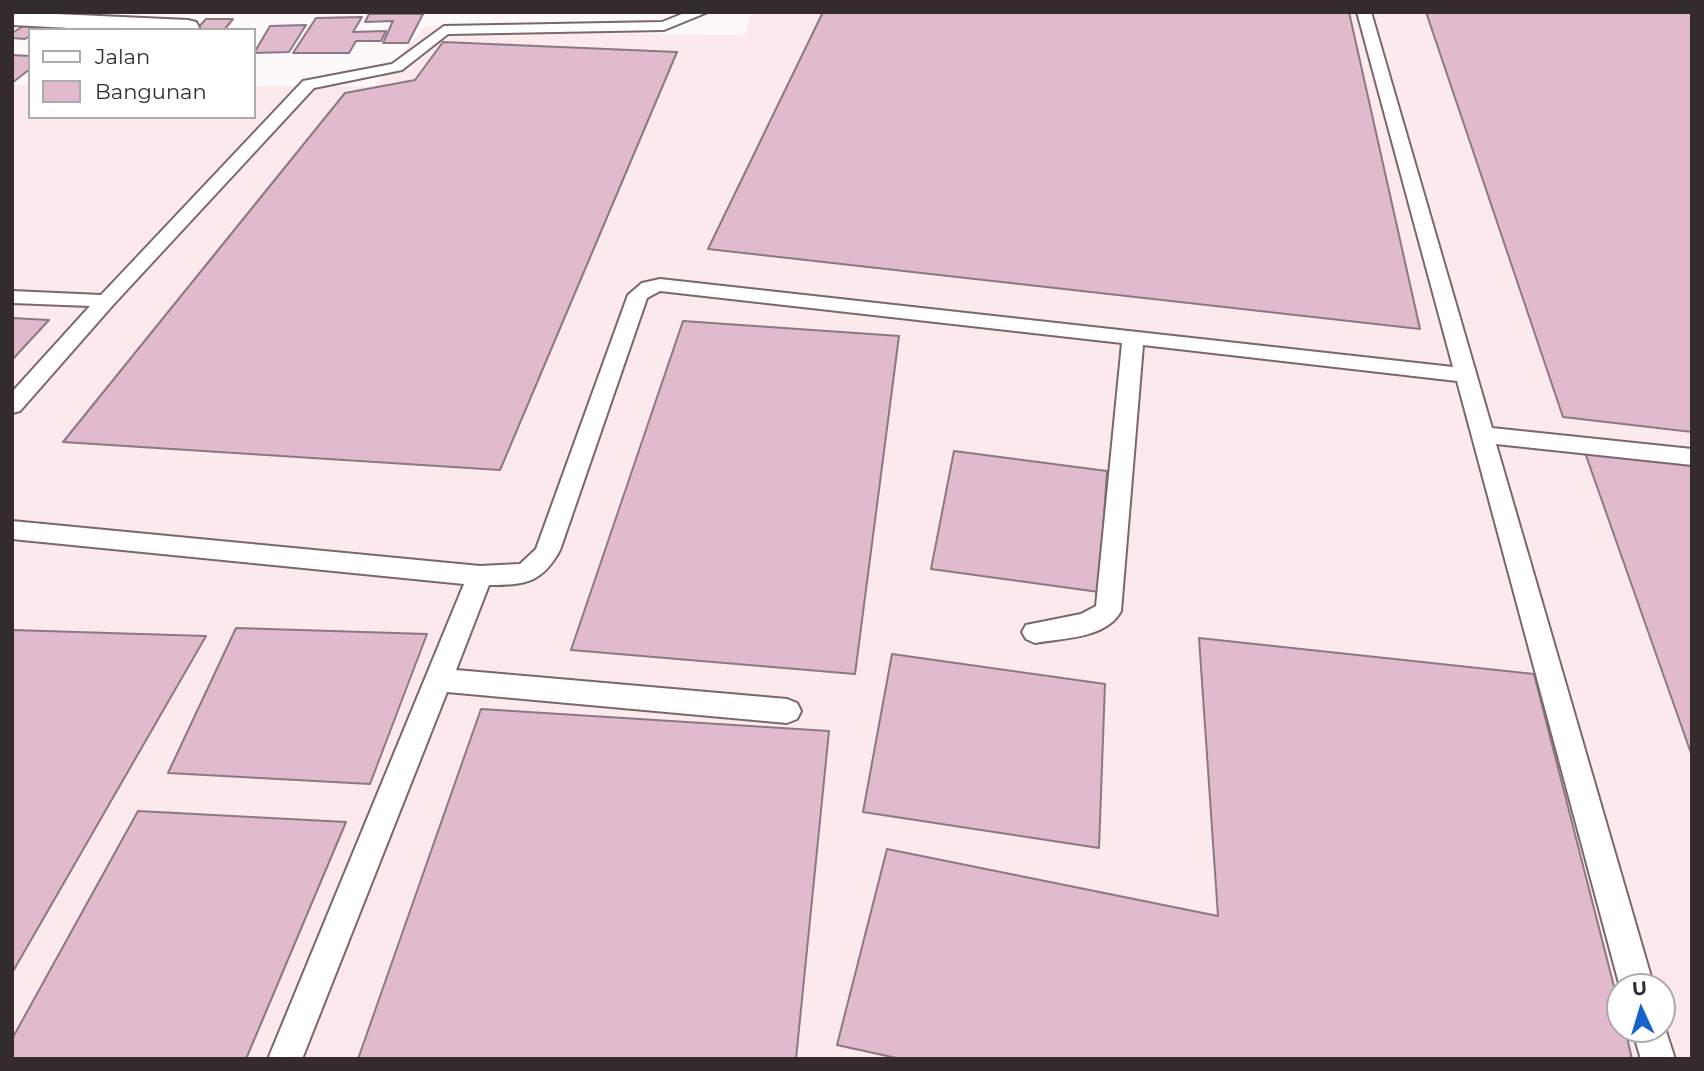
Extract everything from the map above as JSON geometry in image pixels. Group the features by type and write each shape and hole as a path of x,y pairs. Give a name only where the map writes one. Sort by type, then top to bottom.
{"street":[{"path":"12,18 188,27"}],"lane":[{"path":"12,406 309,84 397,67 444,30 664,26 701,12"},
{"path":"1364,12 1633,973"},
{"path":"12,530 480,576 527,573 541,565 638,295 649,287 660,285 1465,375"},
{"path":"12,297 106,301"},
{"path":"1035,632 1087,624 1108,611 1133,338"},
{"path":"1482,435 1692,457"},
{"path":"285,1059 480,576"},
{"path":"439,680 787,711"}],"shaded area":[{"path":"751,12 1692,12 1692,1059 12,1059 12,85 28,85 28,119 256,119 256,86 375,86 425,26 547,33 745,35"}],"building":[{"path":"823,12 1349,12 1420,329 708,249"},
{"path":"1426,12 1692,12 1692,432 1563,417"},
{"path":"369,14 423,14 408,43 383,43 393,21 365,22"},
{"path":"362,17 353,32 386,31 381,41 356,41 349,53 293,53 316,18"},
{"path":"206,19 233,19 226,28 198,28"},
{"path":"32,21 51,23 44,28 28,28 28,37 25,39 12,38 12,33"},
{"path":"306,25 289,52 256,53 270,26"},
{"path":"443,42 677,52 500,470 63,442 345,93 415,80"},
{"path":"12,55 28,56 28,71 12,83"},
{"path":"12,318 49,320 12,360"},
{"path":"683,321 899,336 855,674 571,650"},
{"path":"1583,447 1692,460 1692,756"},
{"path":"954,451 1107,471 1099,592 931,569"},
{"path":"236,628 427,634 370,784 168,773"},
{"path":"12,630 206,636 12,973"},
{"path":"1199,638 1534,674 1611,973 1606,973 1606,1043 1628,1043 1632,1059 901,1059 837,1045 887,849 1218,916"},
{"path":"892,654 1105,684 1099,848 863,812"},
{"path":"481,709 829,731 796,1059 358,1059"},
{"path":"138,811 346,822 246,1059 12,1059 12,1039"}]}
